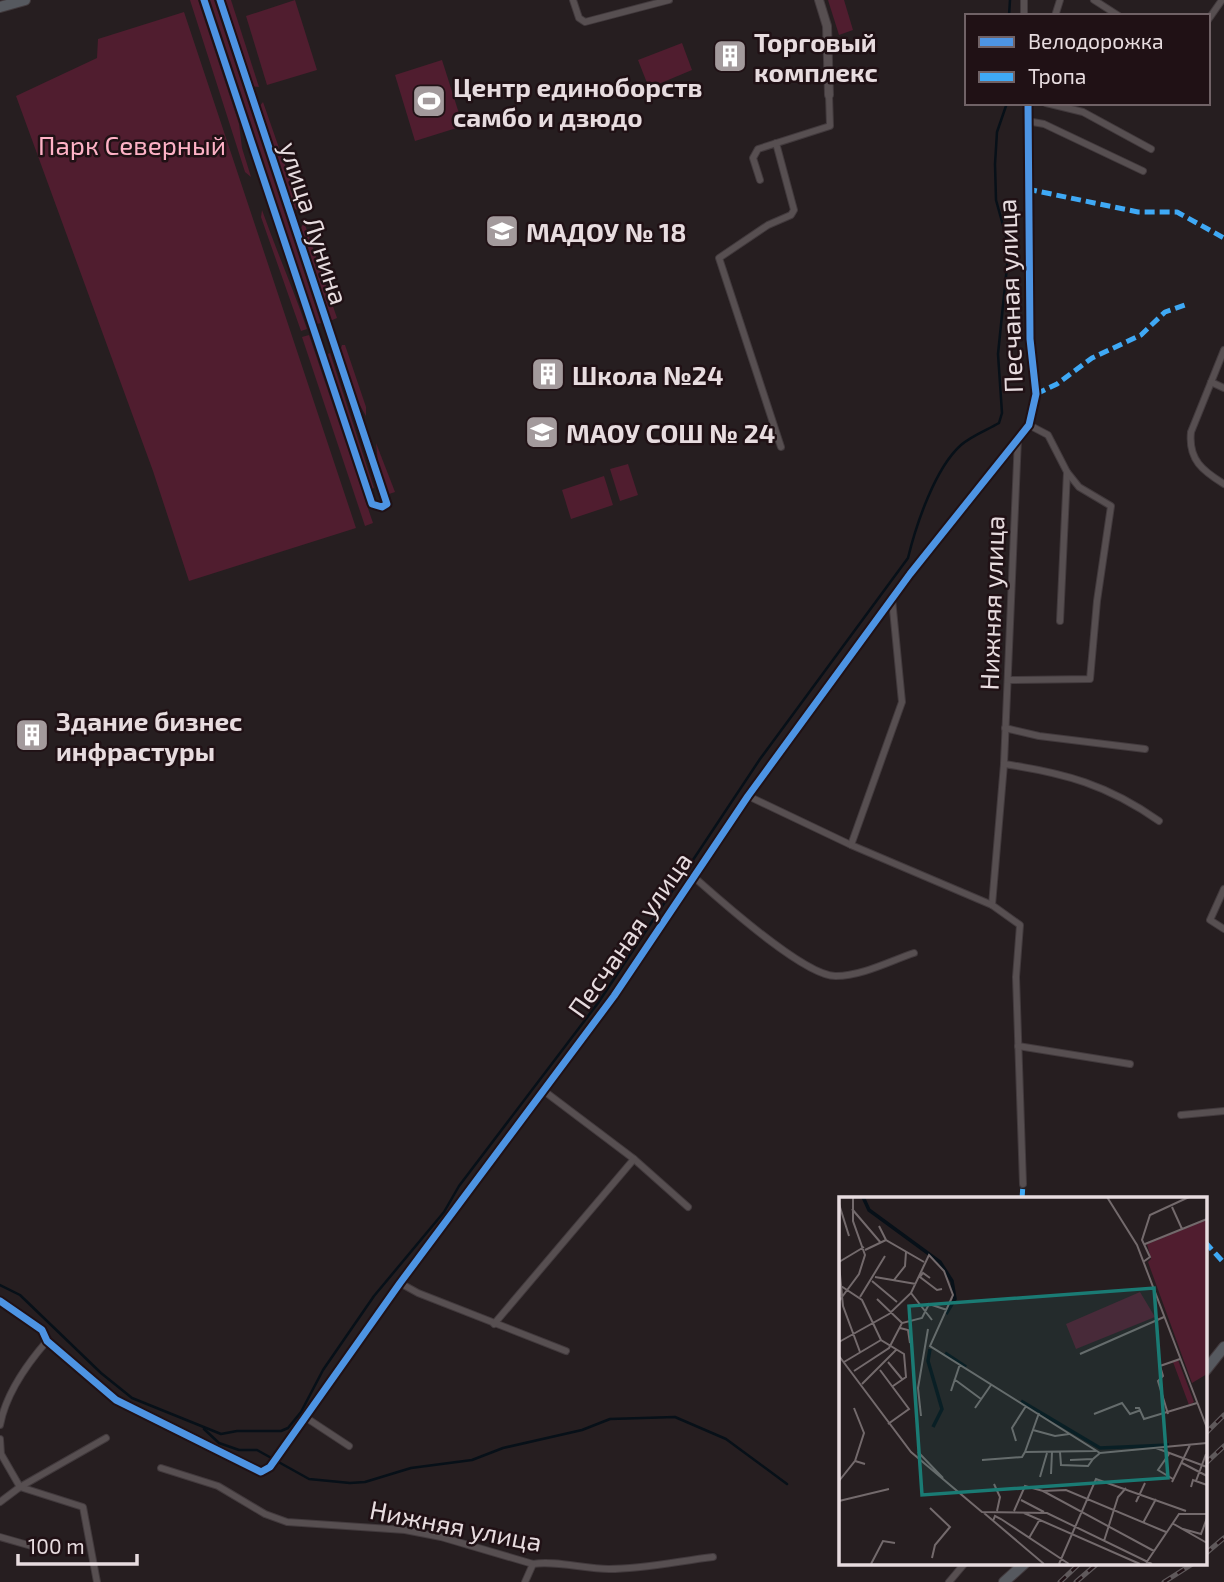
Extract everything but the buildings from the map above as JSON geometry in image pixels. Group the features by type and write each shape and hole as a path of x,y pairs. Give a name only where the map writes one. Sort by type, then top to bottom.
{"main road":[{"path":"0,7 25,0"},
{"path":"1206,1370 1224,1347"},
{"path":"1004,1582 1024,1564"}],"street":[{"name":"улица Лунина","path":"204,0 318,345 331,341 220,0"},
{"path":"573,0 579,18 585,22 669,0"},
{"path":"760,180 753,158 758,149 831,126 827,26 819,0"},
{"path":"1094,0 1116,14"},
{"path":"1210,17 1222,0"},
{"name":"Песчаная улица","path":"0,1301 42,1330 47,1340 116,1400 261,1472 270,1467 400,1283 544,1091 695,878 748,796 892,599 1029,425 1036,394 1030,339 1028,105"},
{"path":"1054,105 1083,112 1151,149"},
{"path":"1027,121 1044,124 1143,171"},
{"path":"776,143 794,210 791,215 768,225 719,258 781,447"},
{"path":"318,345 372,504 382,507 387,504 331,341"},
{"path":"1224,350 1191,432 1190,444 1195,460 1202,470 1224,484"},
{"path":"1211,382 1224,388"},
{"path":"1008,680 1090,679 1097,601 1111,506 1079,487 1067,472 1048,435 1029,425"},
{"name":"Нижняя улица","path":"992,905 1004,764 1017,438"},
{"path":"1060,621 1067,472"},
{"path":"851,845 902,702 892,599"},
{"name":"Нижняя улица","path":"1005,728 1039,736 1145,750"},
{"path":"1004,764 1049,770 1100,785 1127,798 1159,821"},
{"path":"748,796 851,845 992,905 1020,925 1016,977 1023,1184"},
{"path":"695,878 757,934 833,977 851,974 914,953"},
{"path":"1224,889 1210,920 1224,929"},
{"path":"1017,1046 1130,1063"},
{"path":"544,1091 634,1159 688,1207"},
{"path":"1181,1115 1224,1111"},
{"path":"494,1324 634,1159"},
{"path":"400,1283 418,1293 566,1351"},
{"path":"0,1425 2,1412 27,1363 47,1340"},
{"path":"305,1417 349,1446"},
{"path":"0,1502 20,1487 106,1438"},
{"path":"0,1439 1,1454 20,1487 83,1507 97,1582"},
{"name":"Нижняя улица","path":"161,1468 218,1486 265,1514 287,1522 405,1530 441,1537 533,1564 551,1563 566,1567 613,1569 713,1557"},
{"path":"0,1537 35,1547"},
{"path":"525,1582 533,1564"},
{"path":"949,1582 964,1564"}],"green space":[{"path":"190,0 198,0 239,124 242,148 251,177 245,172"},
{"path":"210,0 214,0 321,323 317,324"},
{"path":"224,0 231,0 259,87 251,86"},
{"path":"295,0 317,70 267,85 246,16"},
{"path":"828,0 844,0 853,30 839,35"},
{"name":"Парк Северный","path":"184,12 356,528 189,581 153,471 16,96 97,58 98,39"},
{"path":"682,43 692,70 649,88 638,60"},
{"name":"Центр единоборств самбо и дзюдо","path":"442,60 463,126 415,141 395,75"},
{"path":"263,102 301,211 292,208 258,108"},
{"path":"262,210 307,329 301,331 261,217"},
{"path":"304,222 337,318 330,321 300,230"},
{"path":"309,335 373,523 365,526 302,337"},
{"path":"342,345 345,345 366,407 366,416 357,400 340,351"},
{"path":"330,353 374,488 371,489 326,355"},
{"path":"376,443 395,492 389,494 378,463"},
{"path":"628,464 638,495 620,501 610,469"},
{"path":"604,476 613,505 571,519 562,490"}],"waterway":[{"path":"1009,14 1010,0"},
{"path":"0,1285 20,1295 101,1373 132,1398 221,1434 237,1431 281,1431 288,1428 301,1412 323,1370 374,1296 444,1212 459,1186 598,1003 760,759 908,558 928,498 952,455 965,442 999,423 1002,413 998,354 1009,247 996,200 995,164 997,132 1006,105"},
{"path":"204,1429 219,1443 239,1450 257,1450 309,1479 350,1483 365,1482 411,1468 472,1460 503,1448 582,1430 610,1419 675,1417 726,1439 787,1484"}],"railway":[{"path":"1206,1433 1224,1415"},
{"path":"1206,1463 1224,1446"},
{"path":"1206,1553 1224,1538"},
{"path":"1060,1582 1079,1564"},
{"path":"1076,1582 1097,1564"},
{"path":"1164,1582 1192,1564"}],"marked path":[{"path":"1027,189 1138,212 1177,212 1224,238"},
{"path":"1036,394 1057,384 1092,358 1141,335 1165,312 1185,305"},
{"path":"1022,1197 1023,1184"},
{"path":"1206,1243 1224,1263"}],"cycle path":[{"path":"204,0 372,504 382,507 387,504 220,0"},
{"path":"0,1301 42,1330 47,1341 116,1400 261,1472 270,1467 400,1283 614,996 748,796 910,574 1029,425 1036,394 1030,339 1028,105"}],"place":[{"name":"Торговый комплекс","path":"730,56"},
{"name":"Центр единоборств самбо и дзюдо","path":"429,101"},
{"name":"МАДОУ № 18","path":"502,231"},
{"name":"Школа №24","path":"548,374"},
{"name":"МАОУ СОШ № 24","path":"542,432"},
{"name":"Здание бизнес инфрастуры","path":"32,735"}]}
